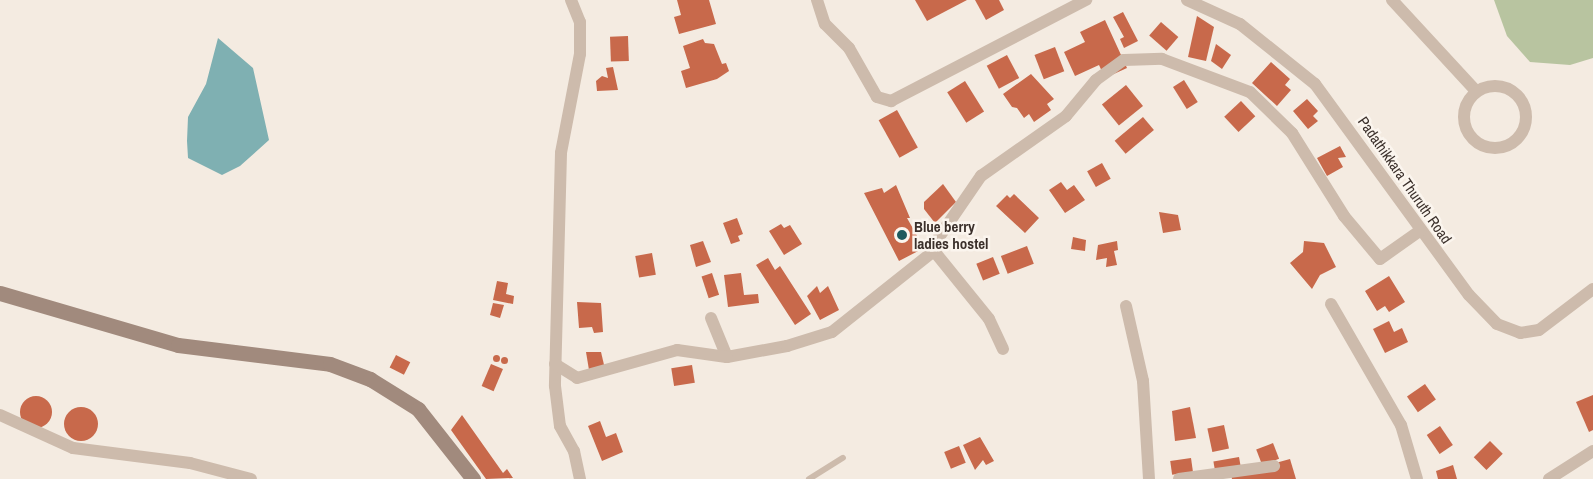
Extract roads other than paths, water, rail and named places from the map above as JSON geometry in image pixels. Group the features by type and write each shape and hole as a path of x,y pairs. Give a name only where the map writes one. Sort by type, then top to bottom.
{"main road":[{"path":"0,293 178,345 330,364 370,379 418,409 473,479"}],"street":[{"path":"571,0 580,22 580,54 561,153 555,364 560,426 574,451 580,479"},
{"path":"817,0 825,24 849,48 877,97 891,101 1086,0"},
{"name":"Padathikkara Thuruth Road","path":"1187,0 1240,24 1315,84 1469,295 1509,331 1527,333 1549,325 1593,289"},
{"path":"1392,0 1476,91"},
{"path":"555,364 577,378 677,350 727,357 787,346 832,332 934,251 937,240 981,176 1066,116 1096,80 1124,60 1162,59 1250,92 1292,133 1344,216 1380,260 1421,230"},
{"path":"1499,86 1520,98 1526,121 1514,142 1490,148 1469,136 1463,112 1476,91 1499,86"},
{"path":"934,251 989,319 1003,349"},
{"path":"1331,304 1401,425 1417,479"},
{"path":"1126,306 1143,381 1149,479"},
{"path":"711,318 727,357"},
{"path":"0,415 73,447 190,463 251,479"},
{"path":"1549,479 1593,451"},
{"path":"1179,479 1274,466"}],"lane":[{"path":"809,479 843,458"}],"water":[{"path":"218,38 253,68 269,140 240,166 222,175 188,158 187,141 188,117 206,84"}],"place":[{"name":"Blue berry ladies hostel","path":"902,235"}]}
